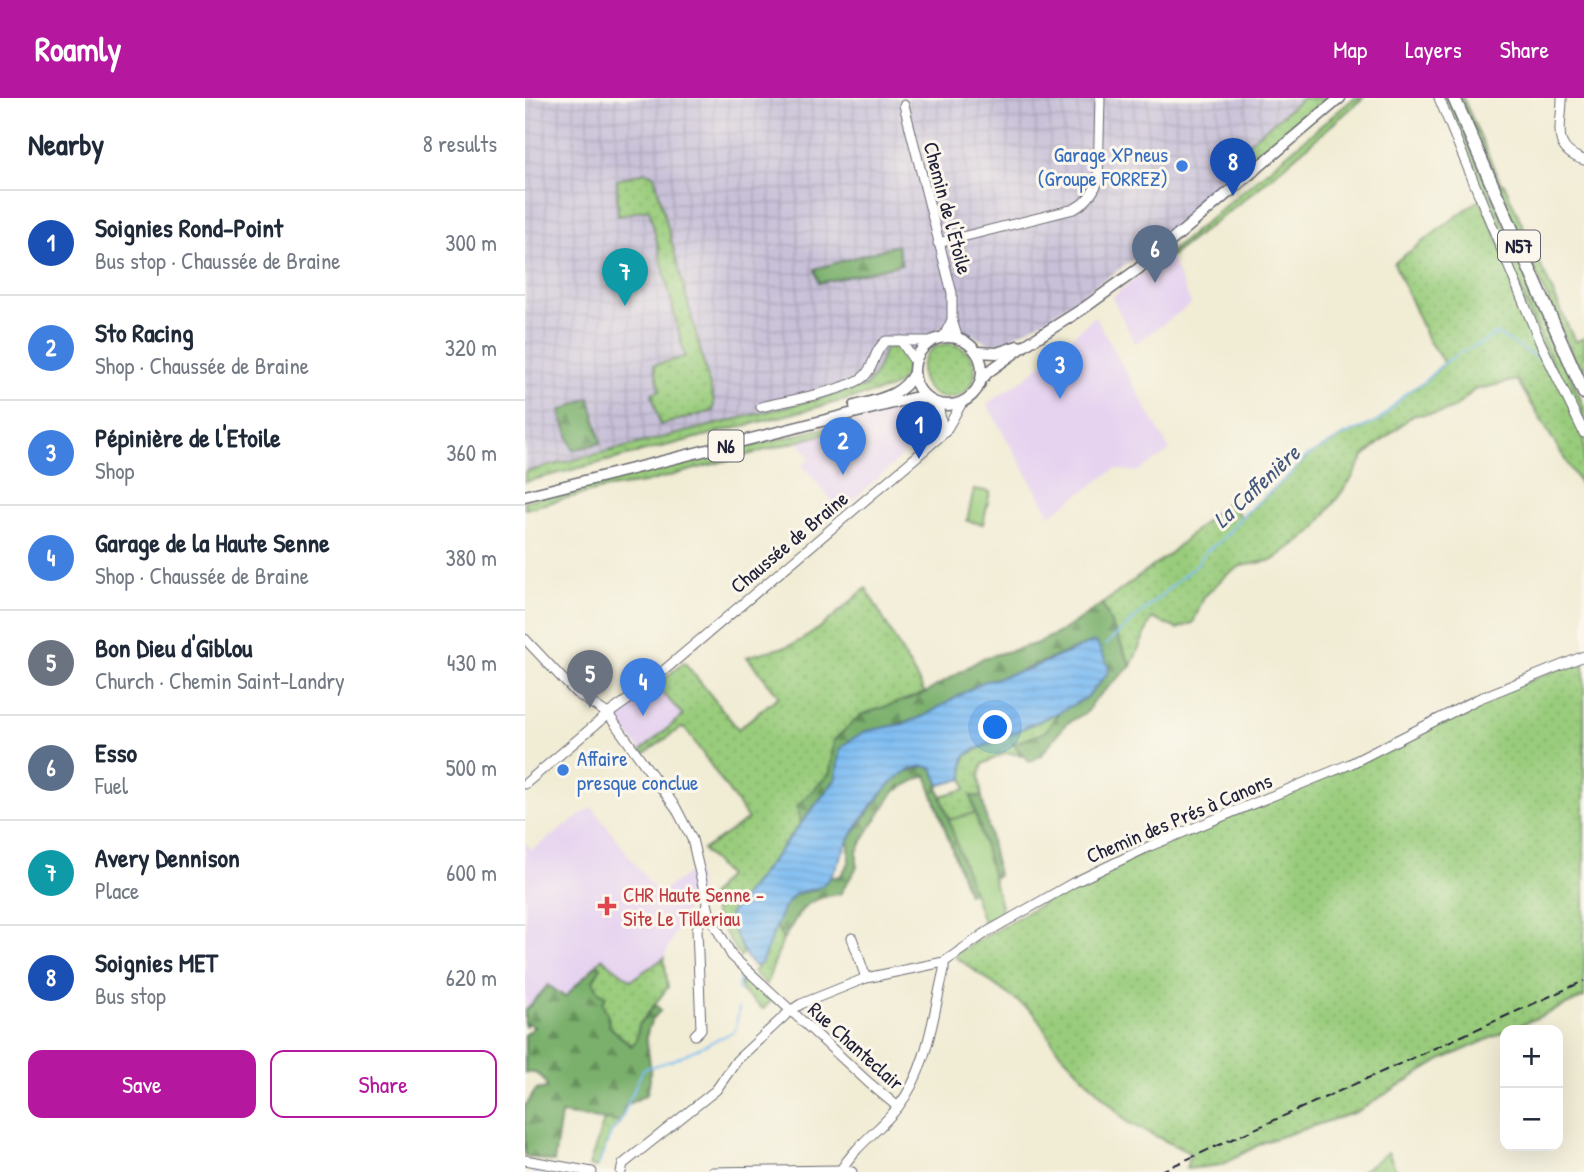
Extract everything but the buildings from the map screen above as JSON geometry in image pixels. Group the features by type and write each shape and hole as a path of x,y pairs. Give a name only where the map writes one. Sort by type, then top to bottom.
{"highway":[{"name":"N57","path":"1454,98 1584,393"}],"main road":[{"path":"915,367 919,389 926,398 938,404 951,405 963,401 974,394 988,372 1138,269 1340,98"},
{"path":"932,341 943,338 958,339 968,344 981,362 981,380"},
{"name":"N6","path":"525,488 869,402 898,391 909,383 921,350 932,341"},
{"path":"976,352 997,353 1027,344"},
{"name":"N6","path":"525,496 913,398 926,398"}],"street":[{"path":"938,243 1074,209 1082,204 1093,192 1098,181 1100,98"},
{"path":"1439,98 1540,342 1584,433"},
{"path":"1562,98 1561,145 1567,153 1584,160"},
{"name":"Chemin de l'Etoile","path":"904,105 952,293 952,320 958,339"},
{"path":"943,338 952,320"},
{"path":"761,407 853,382 867,374 882,344 890,340 914,343 932,341"},
{"path":"901,341 915,367"},
{"name":"Chaussée de Braine","path":"525,784 636,694 945,432 963,401"},
{"name":"Chaussée de Braine","path":"626,700 642,683 933,438 942,425 938,404"},
{"path":"525,639 576,693 608,714"},
{"name":"Chemin des Prés à Canons","path":"621,1172 624,1164 716,1090 737,1060 790,1011 866,978 944,962 987,932 1073,883 1150,846 1350,764 1478,699 1584,656"},
{"name":"Rue Chanteclair","path":"608,714 683,820 692,839 715,928 732,956 898,1107"},
{"path":"695,1035 701,1029 697,929 707,905"},
{"path":"852,938 866,978"},
{"path":"712,1172 846,1171 850,1155 898,1107 911,1087 922,1063 944,962"},
{"path":"525,1160 592,1172"}],"shaded area":[{"path":"525,98 1327,98 1127,264 1046,319 1000,343 989,343 946,324 926,339 909,362 908,354 875,375 866,387 525,472"},
{"path":"1169,253 1191,304 1135,344 1112,297"},
{"path":"1095,316 1170,451 1137,472 1115,469 1050,515 987,404 1027,377"},
{"path":"918,402 929,405 935,415 936,426 841,511 802,465 811,458 798,442 843,429 842,424"},
{"path":"656,686 683,715 641,751 616,718"},
{"name":"CHR Haute Senne - Site Le Tilleriau","path":"592,807 658,894 696,868 700,892 682,916 664,958 631,980 602,958 565,997 548,985 525,1011 525,842 532,850"}],"green space":[{"path":"1303,98 1327,98 1236,172 1226,166 1227,160"},
{"path":"1354,98 1363,98 1255,191 1171,256 1169,253"},
{"path":"1442,98 1449,98 1584,407 1584,428 1542,341"},
{"path":"1459,98 1463,98 1501,184 1504,184 1575,342 1584,338 1584,381"},
{"path":"645,172 654,175 714,402 713,411 660,425 652,393 660,390 654,365 685,357 649,209 618,216 617,180"},
{"path":"1480,199 1584,436 1584,491 1517,380 1474,390 1456,407 1441,413 1413,415 1364,456 1352,478 1314,530 1273,560 1241,566 1225,576 1204,597 1193,623 1177,629 1152,618 1131,666 1102,604 1168,555 1228,501 1241,517 1292,473 1305,458 1343,436 1379,421 1407,392 1423,383 1444,363 1428,340 1394,263"},
{"path":"897,245 902,264 819,283 815,269"},
{"path":"948,344 967,352 975,371 967,390 948,398 929,390 921,371 929,352"},
{"path":"897,346 908,354 908,365 902,380 888,389 525,482 525,472 865,387 875,375 885,349"},
{"path":"590,398 601,443 573,450 560,411"},
{"path":"842,424 843,429 644,483 602,489 525,509 525,501"},
{"path":"974,489 990,492 983,524 967,521"},
{"path":"866,588 925,693 861,715 834,740 830,773 798,806 800,824 729,915 743,953 740,957 715,916 710,896 727,876 703,850 748,819 685,728 679,729 643,755 641,751 683,715 656,686 684,662 738,729 779,696 747,657 785,647 806,637"},
{"path":"1102,604 1131,666 1092,702 1088,711 1066,724 1041,755 1030,762 1013,744 1045,732 1059,712 1086,698 1108,673 1106,661 1093,642 984,687 919,718 860,735 850,741 840,749 836,779 800,824 797,806 830,773 834,740 861,715 925,693 983,658 1035,644 1060,632"},
{"path":"1584,659 1584,997 1520,1025 1500,1025 1500,1034 1441,1060 1356,1112 1264,1142 1221,1165 1186,1169 1190,1153 1127,1122 1057,1049 1034,1013 953,955 1074,885 1156,847 1350,766 1481,700"},
{"path":"1059,712 1045,732 1013,744 1021,755 1005,753 983,764 979,777 982,797 971,797 975,813 949,820 941,796 966,789 963,771 968,754"},
{"path":"925,766 933,769 940,785 938,787 973,892 968,894 926,775 895,791 868,831 857,852 857,867 840,894 818,899 804,907 783,940 776,925 783,909 795,894 815,890 829,878 840,876 849,863 849,839 890,783 903,774"},
{"path":"971,796 982,797 998,876 993,878"},
{"path":"975,813 1003,914 983,922 949,820"},
{"path":"776,925 783,940 766,985 753,972 759,965"},
{"path":"602,958 631,980 664,958 668,987 639,1025 636,1041 632,1046 609,1026 608,1016 592,981 600,968 597,964"},
{"path":"597,964 601,967 593,981 599,992 606,996 602,1003 609,1026 631,1046 636,1041 639,1025 655,1005 661,1010 653,1019 647,1035 650,1081 647,1094 625,1106 620,1122 561,1114 554,1162 525,1156 525,1106 536,1090 547,1088 539,1075 525,1073 525,1035 534,1027 528,1023 525,1026 525,1011 548,985 565,997"},
{"path":"745,976 772,1000 763,1009 741,991 741,979"},
{"path":"604,1120 620,1122 611,1133 597,1168 589,1166"},
{"path":"1388,1152 1397,1172 1361,1172"}],"water":[{"path":"1093,642 1097,643 1109,668 1108,673 1086,698 972,751 964,758 963,779 940,785 933,769 921,766 896,780 860,821 829,879 818,888 795,894 783,909 761,964 754,966 751,963 735,934 729,915 836,779 840,749 866,731 903,724 922,717 983,682 1029,669"}],"waterway":[{"name":"La Caffenière","path":"1105,645 1199,562 1205,552 1223,539 1241,517 1292,473 1305,458 1343,436 1379,421 1407,392 1423,383 1444,363 1497,334 1544,362"},
{"path":"738,990 740,974"},
{"path":"598,1167 611,1133 621,1120 643,1069 671,1061 735,1031 739,1008"},
{"path":"533,1172 544,1172"}],"railway":[{"path":"1159,1172 1584,981"}],"place":[{"name":"Garage XPneus (Groupe FORREZ)","path":"1182,166"},
{"name":"Soignies MET","path":"1233,196"},
{"name":"Esso","path":"1155,283"},
{"name":"Avery Dennison","path":"625,306"},
{"name":"Pépinière de l'Etoile","path":"1060,399"},
{"name":"Soignies Rond-Point","path":"919,459"},
{"name":"Sto Racing","path":"843,475"},
{"name":"Bon Dieu d'Giblou","path":"590,708"},
{"name":"Garage de la Haute Senne","path":"643,716"},
{"name":"Affaire presque conclue","path":"563,770"},
{"name":"CHR Haute Senne - Site Le Tilleriau","path":"607,906"}]}
